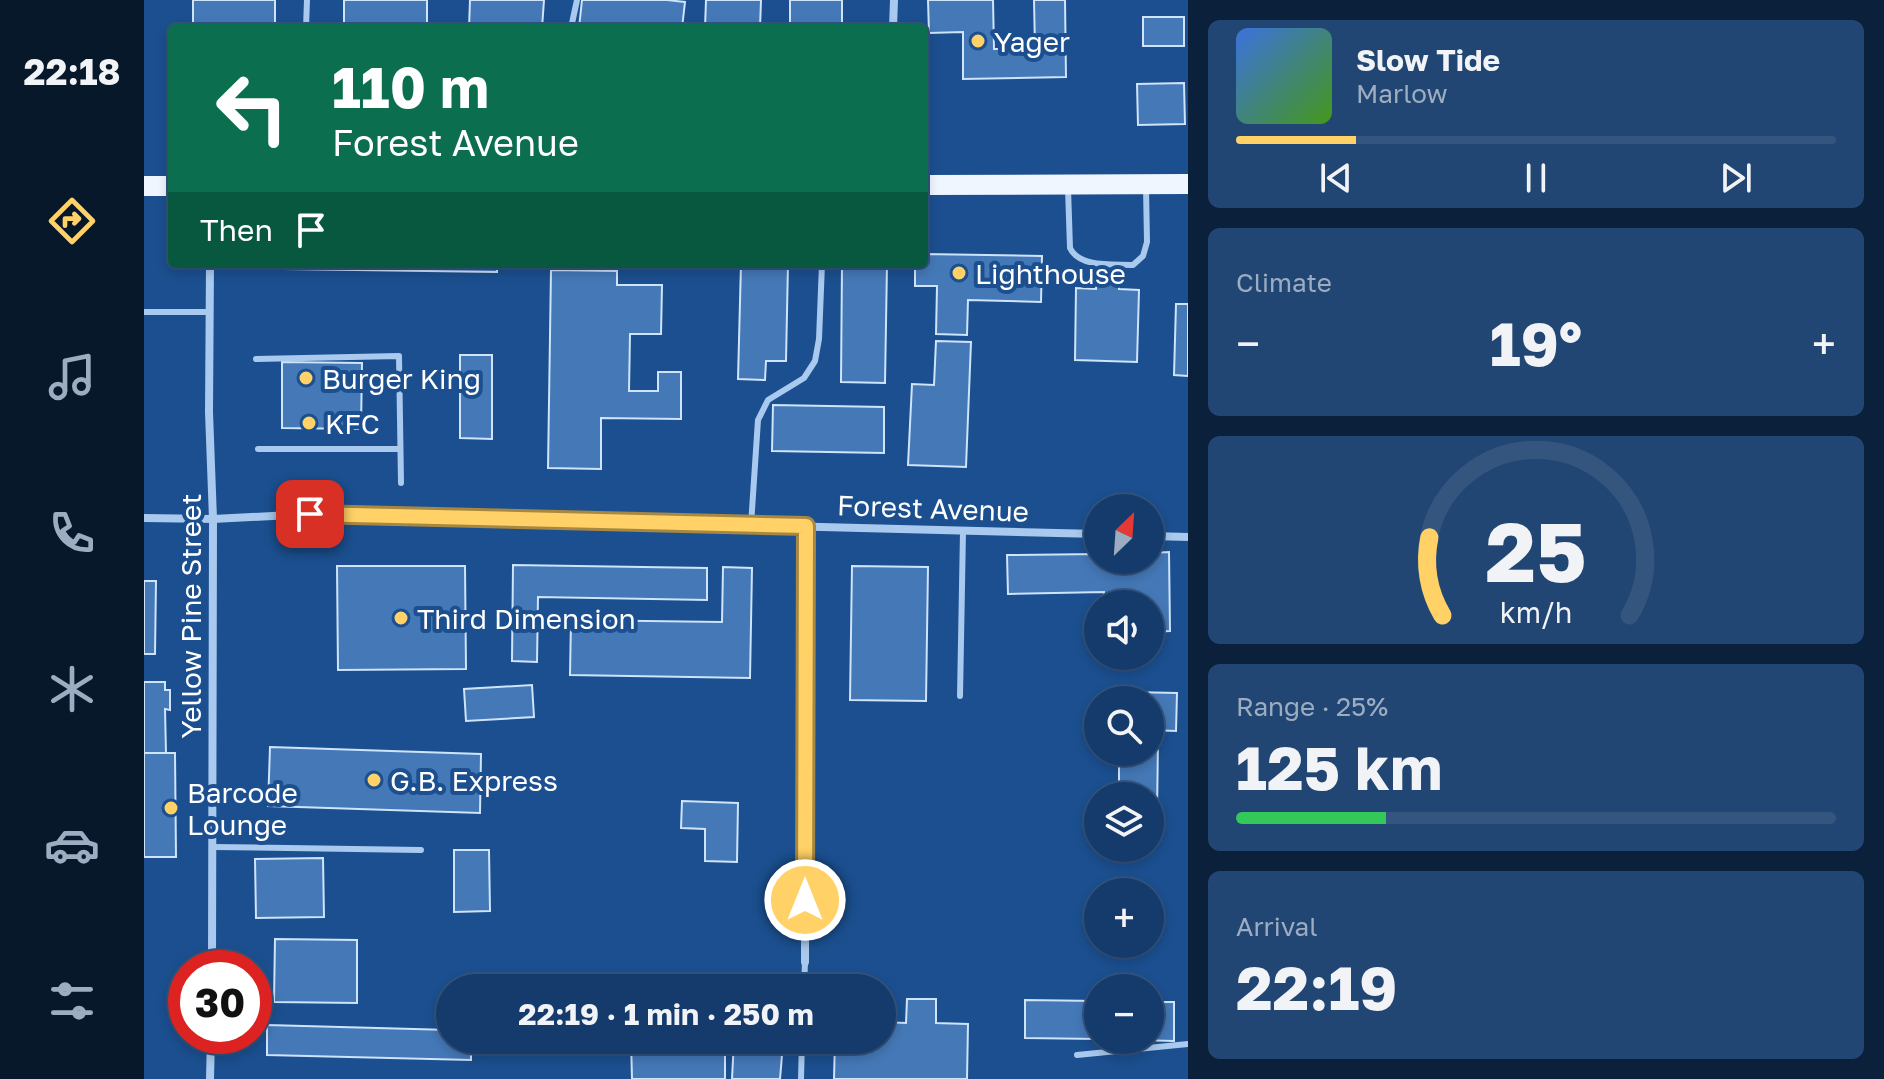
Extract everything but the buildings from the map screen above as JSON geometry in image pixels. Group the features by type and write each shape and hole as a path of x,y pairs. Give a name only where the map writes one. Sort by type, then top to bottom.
{"main road":[{"path":"928,185 1188,184"},
{"path":"144,186 168,186"}],"street":[{"path":"893,24 894,0"},
{"name":"Yellow Pine Street","path":"210,268 212,950"},
{"name":"Forest Avenue","path":"144,518 213,519 310,514 1084,534"},
{"path":"805,962 806,526"},
{"path":"1164,536 1188,537"},
{"path":"210,1079 211,1054"}],"lane":[{"path":"306,24 307,0"},
{"path":"572,24 577,0"},
{"path":"1068,184 1070,248 1074,257 1083,262 1133,265 1143,256 1147,242 1146,184"},
{"path":"751,525 758,420 768,400 804,378 815,361 822,268"},
{"path":"144,312 209,312"},
{"path":"256,359 399,356 401,483"},
{"path":"258,449 400,449"},
{"path":"960,696 963,531"},
{"path":"213,847 421,850"},
{"path":"805,962 805,974"},
{"path":"1077,1055 1188,1044"},
{"path":"801,1079 802,1054"}],"place":[{"name":"Yager","path":"978,41"},
{"name":"Lighthouse","path":"959,273"},
{"name":"Burger King","path":"306,378"},
{"name":"KFC","path":"309,423"},
{"name":"Third Dimension","path":"401,618"},
{"name":"G.B. Express","path":"374,780"},
{"name":"Barcode Lounge","path":"171,808"}],"route":[{"path":"310,514 806,526 805,900"}]}
